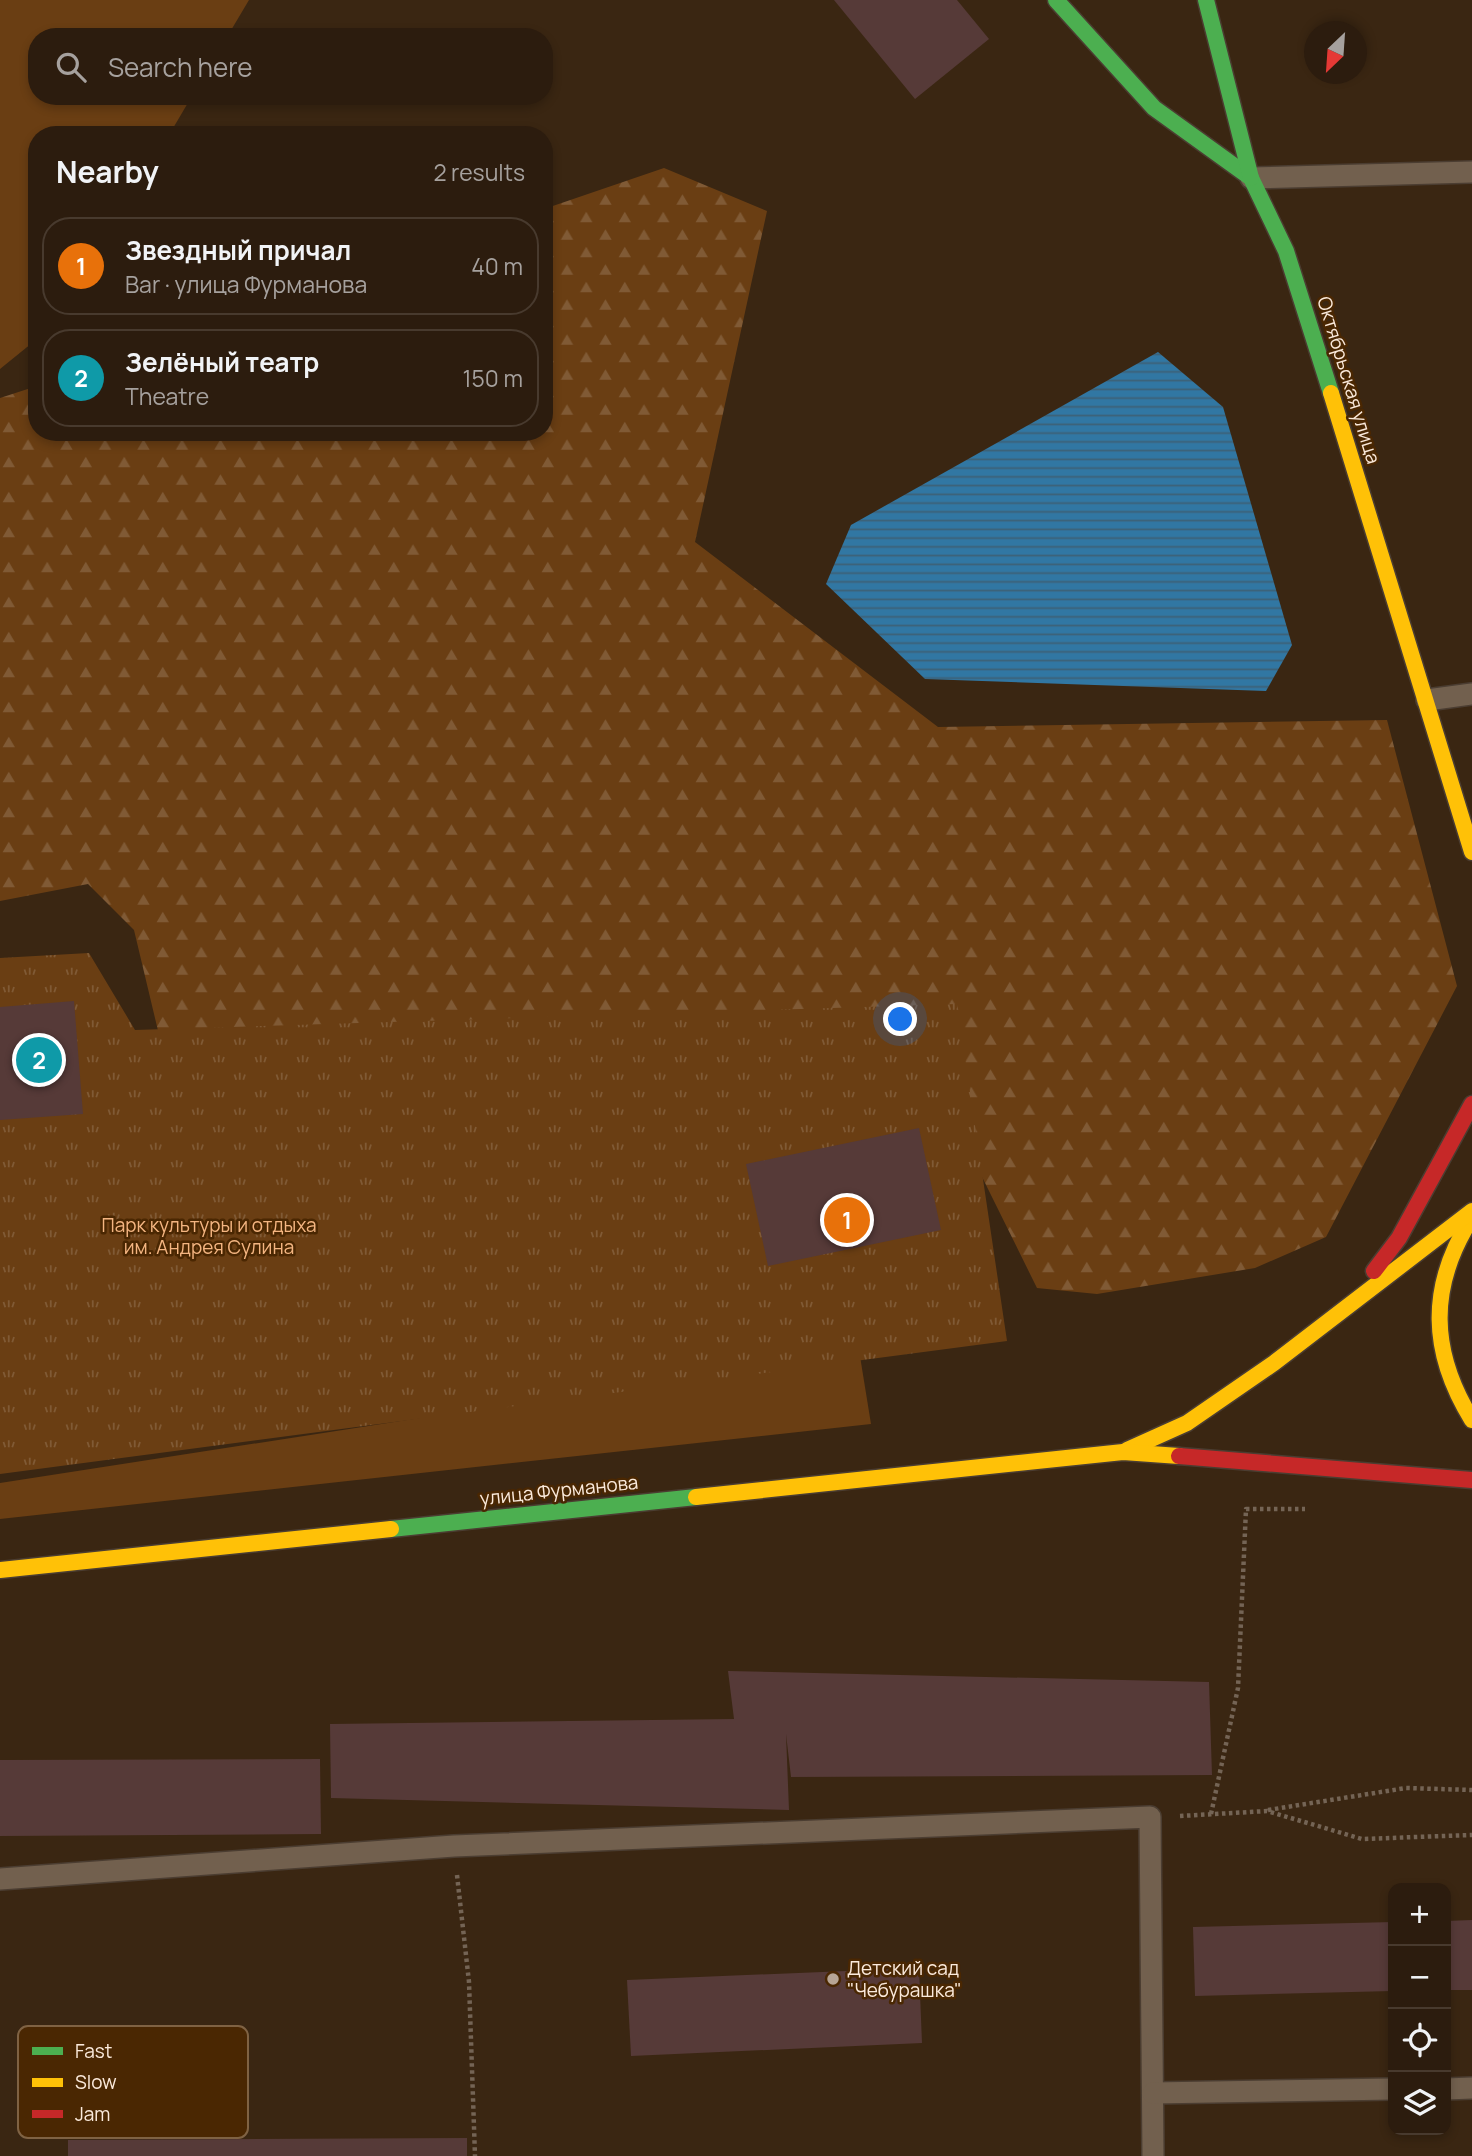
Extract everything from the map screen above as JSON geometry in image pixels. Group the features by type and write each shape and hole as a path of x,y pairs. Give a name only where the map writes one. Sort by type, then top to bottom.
{"street":[{"name":"Октябрьская улица","path":"1056,0 1103,55 1154,108 1251,178 1286,251 1304,305 1472,852"},
{"path":"1206,0 1251,178"},
{"path":"1323,1325 1366,1282 1399,1238 1472,1104"},
{"path":"1458,1201 1439,1308 1440,1343 1449,1378 1472,1420"},
{"path":"1123,1452 1187,1423 1323,1325 1472,1211"},
{"path":"1444,1276 1455,1246 1472,1218"},
{"path":"1123,1452 1472,1480"},
{"name":"улица Фурманова","path":"0,1570 1123,1452"}],"lane":[{"path":"1251,178 1472,172"},
{"path":"1427,700 1472,694"},
{"path":"0,1879 454,1846 1150,1817 1153,2156"},
{"path":"1451,2089 1472,2088"},
{"path":"1153,2093 1388,2090"}],"path":[{"path":"1246,1509 1238,1688 1211,1814 1267,1811 1406,1788 1472,1790"},
{"path":"1267,1811 1362,1839 1472,1835"},
{"path":"454,1846 469,1982 475,2156"}],"green space":[{"path":"0,0 249,0 232,28 28,28 28,105 187,105 174,126 28,126 28,346 0,369"},
{"path":"664,168 767,211 695,542 938,727 1387,720 1457,986 1326,1237 1255,1268 1097,1294 1037,1288 936,1084 186,1148 134,930 88,884 0,901 0,398 28,389 28,441 553,441 553,206"},
{"name":"Парк культуры и отдыха им. Андрея Сулина","path":"89,953 135,1030 957,1004 1007,1341 0,1474 0,958"},
{"path":"859,1350 871,1424 0,1519 0,1483"}],"water":[{"path":"1158,352 1223,407 1292,645 1266,691 925,679 826,584 851,525"}],"building":[{"path":"834,0 957,0 989,39 915,99"},
{"path":"74,1001 83,1114 0,1120 0,1007"},
{"path":"919,1128 941,1230 768,1266 746,1164"},
{"path":"728,1671 1209,1682 1212,1775 791,1777 786,1734 789,1810 331,1798 330,1724 734,1719"},
{"path":"320,1759 321,1834 0,1836 0,1760"},
{"path":"1472,1920 1472,1990 1451,1990 1451,1921"},
{"path":"1388,1922 1388,1991 1195,1996 1193,1927"},
{"path":"919,1968 922,2043 631,2056 627,1980"},
{"path":"467,2138 467,2156 68,2156 68,2140"}],"traffic: fast":[{"path":"1056,0 1154,108 1251,178 1286,251 1331,393"},
{"path":"1206,0 1251,178"},
{"path":"391,1529 696,1497"}],"traffic: slow":[{"path":"1331,393 1472,852"},
{"path":"1127,1450 1187,1423 1274,1363 1472,1211"},
{"path":"1471,1219 1447,1270 1441,1295 1440,1320 1448,1369 1472,1420"},
{"path":"696,1497 1123,1452 1179,1456"},
{"path":"0,1570 391,1529"}],"traffic: jam":[{"path":"1374,1271 1399,1238 1472,1104"},
{"path":"1179,1456 1472,1480"}],"place":[{"name":"Зелёный театр","path":"39,1060"},
{"name":"Звездный причал","path":"847,1220"},
{"name":"Детский сад \"Чебурашка\"","path":"833,1979"}]}
